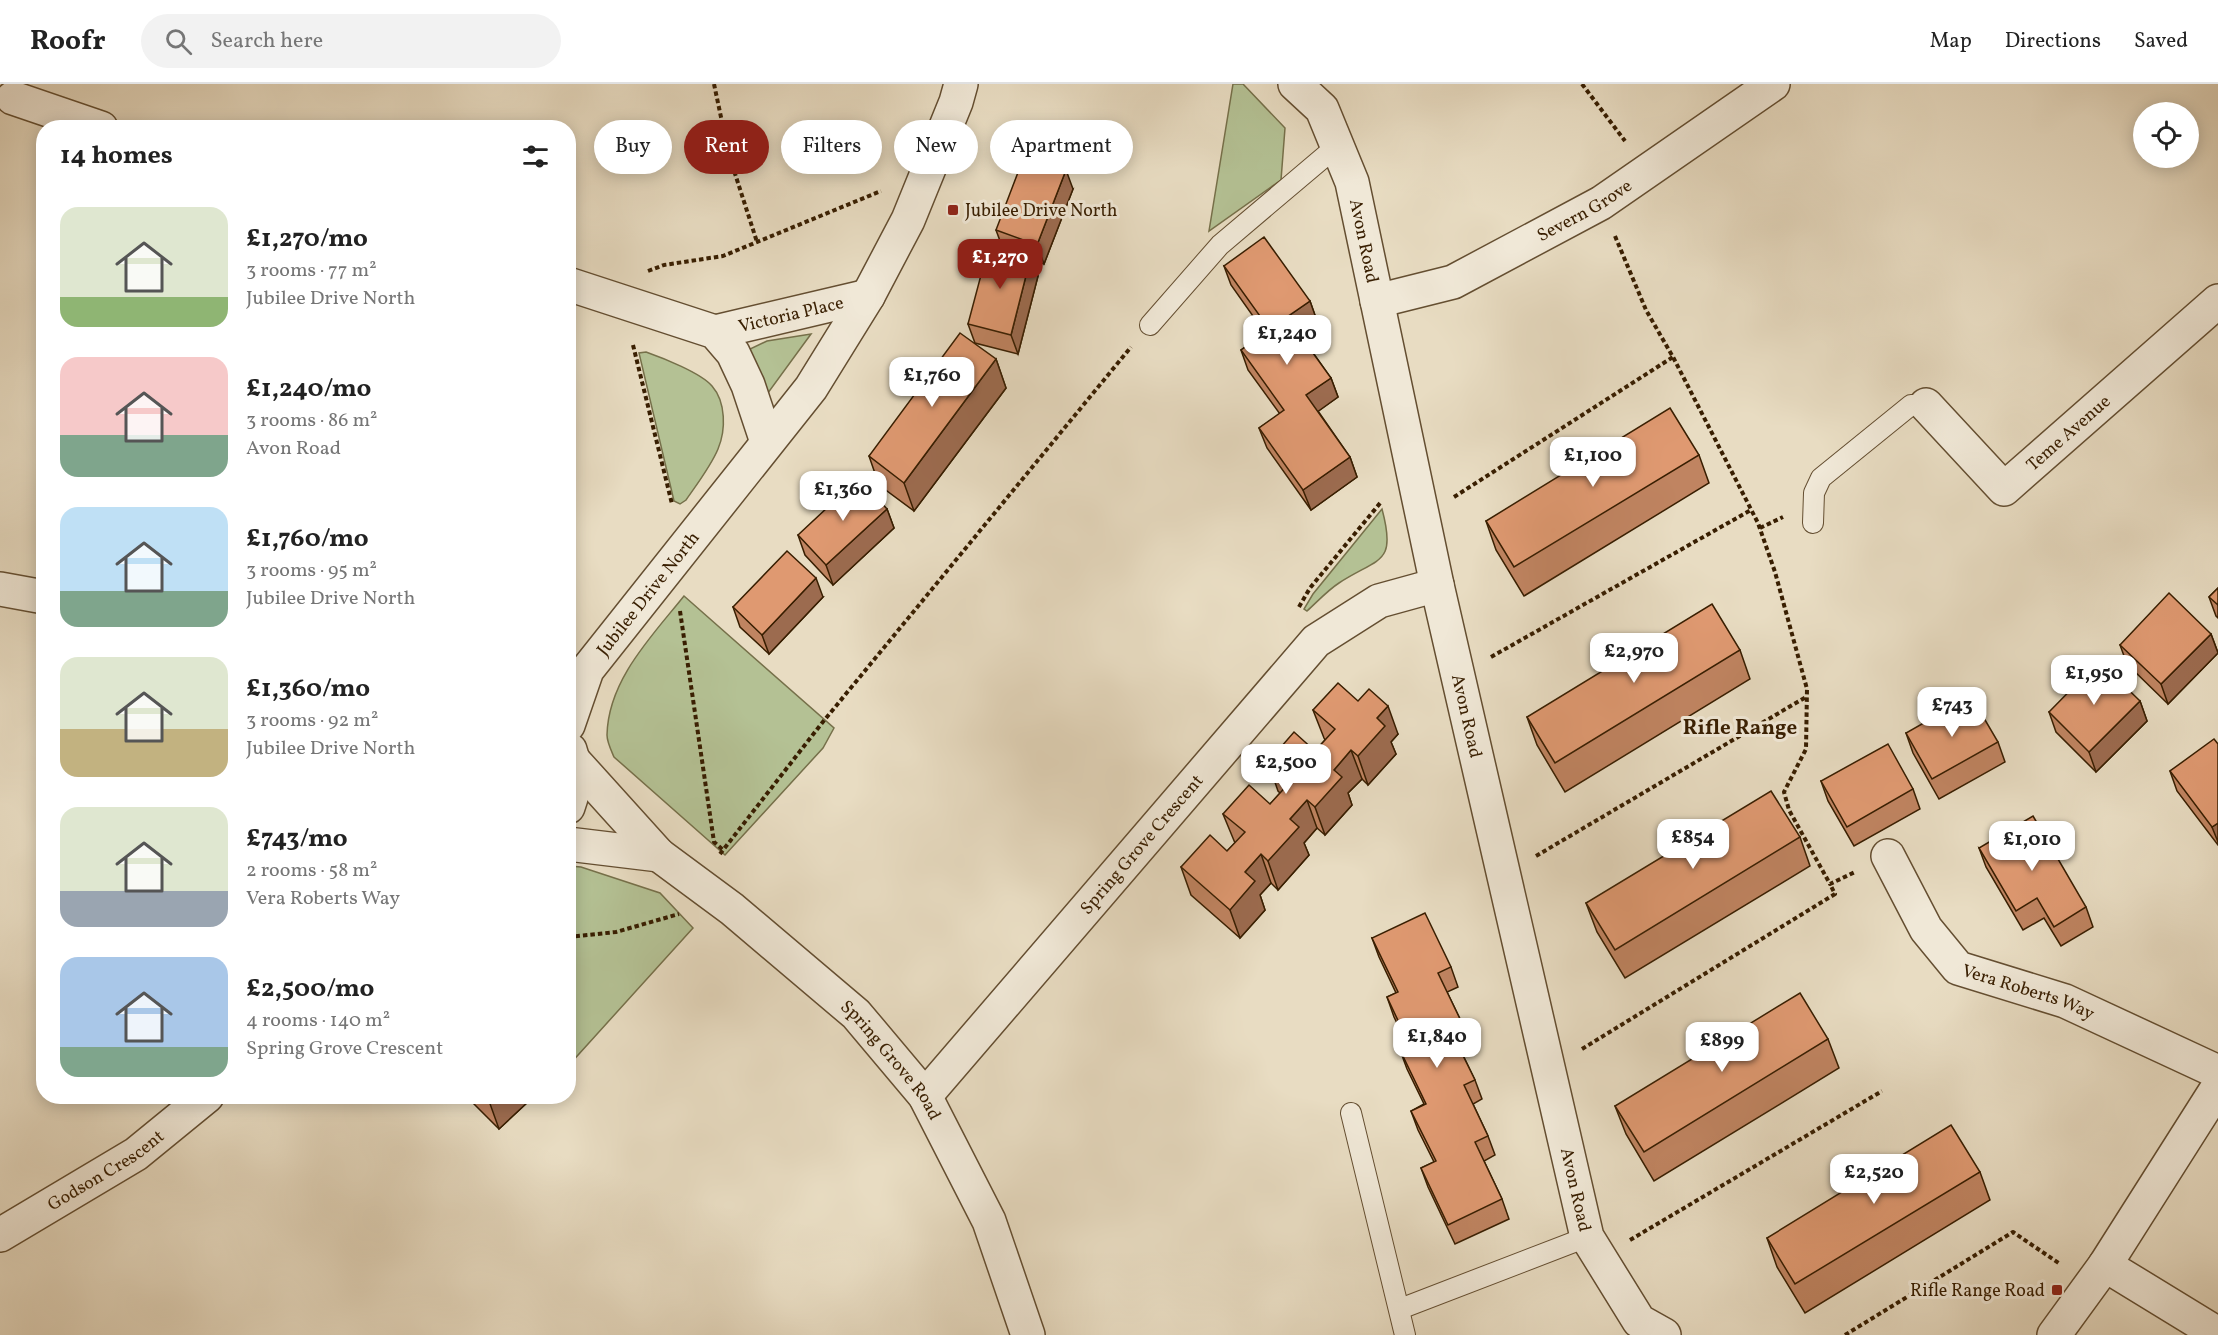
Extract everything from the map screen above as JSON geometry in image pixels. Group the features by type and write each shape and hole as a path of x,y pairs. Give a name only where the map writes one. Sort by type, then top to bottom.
{"street":[{"name":"Jubilee Drive North","path":"578,675 663,574 811,388 867,296 908,220 956,102 961,84"},
{"name":"Avon Road","path":"1295,84 1322,109 1352,182 1437,585 1594,1247 1639,1321 1664,1335"},
{"name":"Severn Grove","path":"1377,301 1453,282 1601,203 1757,88"},
{"path":"13,99 77,120"},
{"name":"Victoria Place","path":"576,287 715,332 733,353 748,385 767,442"},
{"name":"Victoria Place","path":"715,332 867,296"},
{"name":"Teme Avenue","path":"1926,405 2004,489 2218,301"},
{"name":"Spring Grove Crescent","path":"925,1096 1316,641 1379,601 1437,585"},
{"path":"0,589 36,596"},
{"name":"Spring Grove Road","path":"576,760 659,855 732,909 856,1014 925,1096 989,1221 1028,1335"},
{"name":"Spring Grove Road","path":"576,845 659,855"},
{"name":"Vera Roberts Way","path":"1888,856 1926,929 1958,968 2065,1000 2218,1072"},
{"path":"2054,1335 2098,1275 2218,1087"},
{"name":"Godson Crescent","path":"0,1235 136,1154 197,1104"},
{"path":"2098,1275 2218,1334"}],"lane":[{"path":"1150,325 1220,245 1337,146"},
{"path":"1813,524 1814,493 1821,478 1911,405 1926,405"},
{"path":"1352,1113 1406,1335"},
{"path":"1400,1310 1594,1247"}],"path":[{"path":"714,84 729,155 757,243"},
{"path":"1582,84 1647,171"},
{"path":"684,548 623,302 626,279 664,265 723,256 849,202 904,182 924,181"},
{"path":"1550,1068 1835,894 1789,810 1784,792 1806,749 1807,697 1775,572 1751,510 1673,357 1646,310 1601,203"},
{"path":"576,936 616,932 682,914 723,849 866,669 1150,325"},
{"path":"1423,516 1673,357"},
{"path":"1305,655 1291,618 1310,588 1413,469"},
{"path":"1459,675 1751,510"},
{"path":"663,574 678,597 714,842 723,849"},
{"path":"1505,874 1807,697"},
{"path":"1830,884 1888,856"},
{"path":"1594,1247 1882,1091"},
{"path":"1845,1335 2013,1232 2098,1275"}],"green space":[{"path":"1233,84 1243,84 1285,128 1281,180 1209,231"},
{"path":"811,334 765,397 748,353 750,349 767,341"},
{"path":"646,352 681,366 707,381 717,393 722,408 723,425 718,449 712,462 686,500 680,504 674,501 639,353"},
{"path":"1382,509 1387,541 1386,550 1381,557 1335,586 1307,611 1304,609 1313,594"},
{"path":"684,596 834,728 823,748 725,855 614,757 607,738 609,715 623,677 646,643"},
{"path":"576,867 660,893 693,928 576,1057"}],"building":[{"path":"1017,174 1064,174 1037,245 996,230"},
{"path":"1264,237 1310,301 1287,317 1331,378 1306,395 1350,457 1303,490 1259,428 1284,410 1241,350 1270,330 1224,266"},
{"path":"989,245 1031,256 1011,335 968,324"},
{"path":"960,333 996,359 904,483 869,456"},
{"path":"1670,408 1699,455 1514,567 1486,521"},
{"path":"859,478 887,509 826,565 798,535"},
{"path":"787,551 816,578 762,635 733,607"},
{"path":"2218,588 2218,605 2209,597"},
{"path":"2169,593 2211,634 2161,684 2120,645"},
{"path":"1712,604 1740,650 1555,763 1527,717"},
{"path":"2099,661 2140,701 2089,752 2049,712"},
{"path":"1338,683 1358,701 1369,689 1388,706 1377,718 1385,726 1358,756 1351,750 1334,770 1342,777 1315,807 1307,800 1290,819 1299,827 1268,861 1261,854 1245,872 1255,881 1230,910 1181,867 1210,835 1227,851 1245,832 1223,814 1249,785 1270,804 1290,782 1268,762 1294,732 1315,751 1335,729 1313,710"},
{"path":"1971,696 1998,742 1932,779 1906,733"},
{"path":"2214,739 2218,744 2218,823 2212,827 2170,771"},
{"path":"1888,744 1913,789 1847,827 1821,781"},
{"path":"1771,791 1800,837 1615,950 1586,903"},
{"path":"2033,816 2086,907 2054,927 2037,898 2016,911 1979,848"},
{"path":"1425,913 1451,967 1438,973 1461,1021 1449,1027 1475,1080 1464,1085 1488,1136 1475,1142 1502,1199 1448,1225 1421,1168 1436,1161 1411,1111 1426,1104 1400,1050 1410,1046 1387,997 1398,992 1372,938"},
{"path":"1800,993 1828,1039 1644,1152 1615,1106"},
{"path":"1951,1125 1980,1172 1795,1284 1767,1238"}],"place":[{"name":"Jubilee Drive North","path":"953,210"},
{"name":"Rifle Range Road","path":"2057,1290"}],"district":[{"name":"Rifle Range","path":"1740,727"}]}
